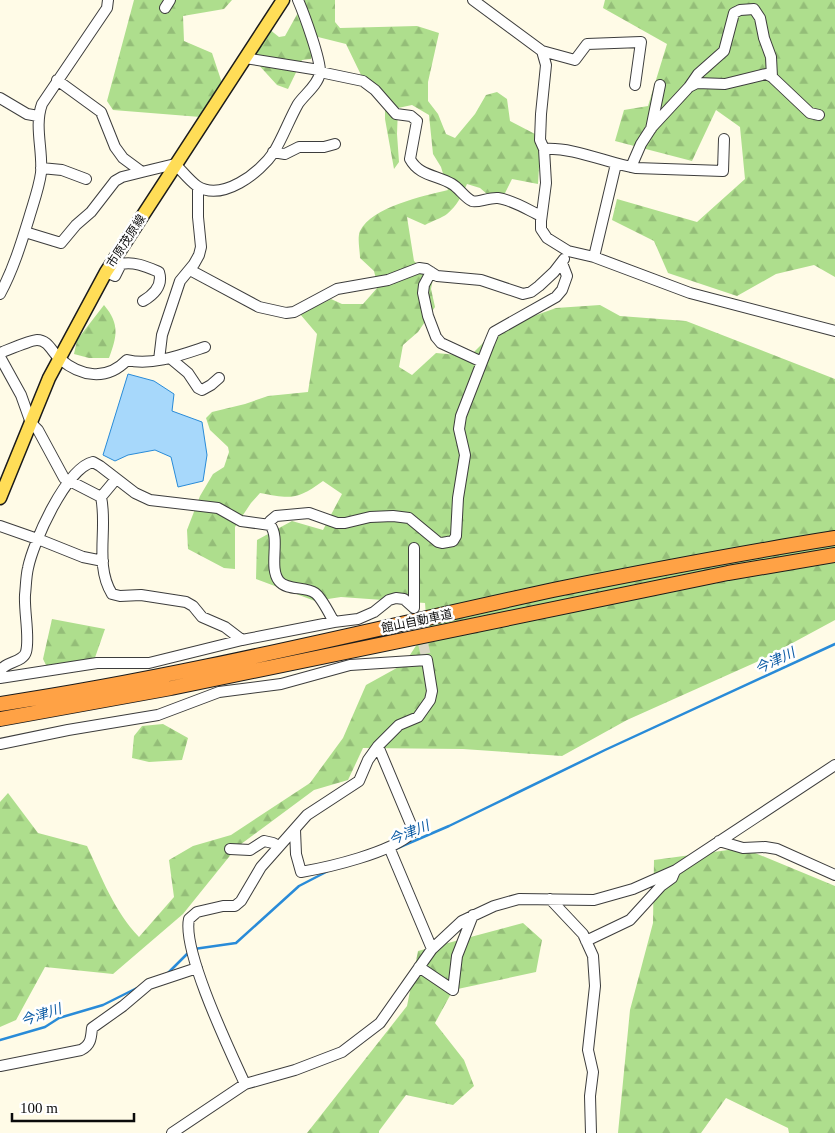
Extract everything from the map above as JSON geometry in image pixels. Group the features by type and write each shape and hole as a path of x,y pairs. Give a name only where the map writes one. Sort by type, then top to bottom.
{"highway":[{"name":"館山自動車道","path":"0,704 266,654 554,590 835,538"},
{"name":"館山自動車道","path":"0,719 180,687 728,573 835,555"}],"main road":[{"name":"市原茂原線","path":"0,498 49,378 106,272 283,0"}],"street":[{"path":"0,294 15,262 35,200 40,168 38,116 42,104 107,8 108,0"},
{"path":"24,232 61,243 76,224 91,212 115,181 122,177 175,164 198,186 208,190 222,190 241,183 265,162 273,152 299,104 317,80 320,71 298,0"},
{"path":"473,0 542,52 575,60 587,44 641,42 634,85"},
{"path":"631,167 641,144 651,130 698,74 724,51 734,13 748,8 754,9 760,18 764,38 772,57 772,77"},
{"path":"542,52 546,65 540,140 544,149 546,183 541,229 547,238 568,251 594,256 690,293 835,331"},
{"path":"245,58 320,71 363,81 375,90 396,114 411,116 417,121 410,159 419,171 452,184 473,202 479,202 488,198 500,198 518,204 541,216"},
{"path":"689,87 697,83 726,84 766,74 772,77 810,113 819,114"},
{"path":"57,80 101,112 115,147 123,158 142,172"},
{"path":"651,130 660,84"},
{"path":"0,98 27,114 38,116"},
{"path":"544,149 587,155 631,167 723,171 724,139"},
{"path":"273,152 285,154 299,147 324,147 335,144"},
{"path":"594,256 616,164"},
{"path":"40,168 62,170 86,178"},
{"path":"165,359 162,335 180,281 190,270 199,255 201,247 198,218 198,186"},
{"path":"190,270 259,307 286,313 294,312 337,289 388,280 418,268 426,269 436,276 481,280 524,294 540,286 562,263 568,251"},
{"path":"106,272 115,276 121,264 126,262 159,272 159,285 151,296 144,300"},
{"path":"334,622 316,594 308,590 285,586 280,582 275,568 274,534 270,521 276,516 308,513 345,523 370,517 393,516 409,518 438,542 453,541 456,536 458,498 465,455 459,424 482,362 494,332 547,304 562,290 567,276 562,263"},
{"path":"430,272 424,285 423,293 428,316 436,338 441,343 482,362"},
{"path":"0,353 18,347 28,341 43,341 50,346 59,359 73,368 99,375 110,373 121,366 126,360 165,359 205,346"},
{"path":"0,358 21,395 31,423 38,430 64,478 101,497 104,508 102,562 107,586 112,594 120,596 141,595 186,602 193,606 202,617 225,626 242,640"},
{"path":"165,359 188,373 198,388 202,390 219,378"},
{"path":"0,672 1,668 26,655 27,642 24,607 28,568 37,539 66,484 84,466 93,462 135,494 150,500 218,508 241,521 270,525"},
{"path":"101,497 116,479"},
{"path":"0,526 83,557 102,562"},
{"path":"0,678 97,663 149,662 242,640 358,619 374,612 389,600 396,598 404,599 414,608 414,548"},
{"path":"0,744 158,715 219,692 281,684 350,664 427,660 432,691 430,700 418,717 399,726 378,746 368,760 359,781 307,815 261,867 235,906 223,906 197,912 189,919 188,924 197,968 244,1084"},
{"path":"295,830 296,854 300,872 329,867 389,847 404,840 412,833 412,827 378,746"},
{"path":"177,1132 244,1084 294,1070 342,1052 380,1023 432,949 462,921 494,906 519,899 594,900 633,890 676,870 835,765"},
{"path":"230,849 250,850 264,841 279,846"},
{"path":"719,841 743,848 766,847 777,849 835,875"},
{"path":"389,847 432,949"},
{"path":"586,941 630,920 661,886 672,878 676,870"},
{"path":"550,899 584,934 593,956 595,972 594,1000 588,1050 593,1072 590,1096 591,1133"},
{"path":"419,967 453,990 457,956 474,916"},
{"path":"0,1066 81,1050 90,1043 92,1028 123,1006 149,984 197,968"}],"green space":[{"path":"134,0 232,0 224,9 183,16 184,41 212,53 222,83 213,118 113,110 107,101"},
{"path":"305,0 335,0 335,22 340,28 417,26 439,33 428,82 428,101 438,114 446,134 455,138 475,114 486,95 497,92 507,99 510,121 535,134 540,150 538,184 512,179 505,193 487,194 480,188 467,184 451,211 442,217 425,225 407,217 414,261 433,278 431,289 435,307 418,332 403,345 399,367 412,375 436,353 470,356 494,332 517,322 556,308 600,305 620,316 686,321 835,379 835,620 761,660 627,720 562,756 463,749 363,748 348,780 314,790 237,847 183,914 113,974 45,967 16,1020 0,1027 0,802 8,793 38,833 87,846 103,882 122,916 139,937 174,897 169,860 193,846 231,835 310,783 343,738 366,685 404,664 427,629 425,603 341,597 315,601 256,579 257,540 292,521 323,530 342,494 323,481 300,495 287,497 260,493 235,527 235,569 224,568 188,549 187,530 200,496 213,474 224,467 229,452 228,447 210,430 206,418 212,412 268,396 308,392 317,334 300,314 331,299 342,304 363,304 378,287 374,271 360,258 360,231 375,215 387,209 448,190 441,167 433,154 429,115 412,105 398,108 399,162 394,169 385,119 385,95 362,77 346,44 318,37 311,59 302,60 288,89 277,85 256,62 256,51 269,29 279,37 285,36"},
{"path":"605,0 835,0 835,277 814,265 776,274 737,296 668,273 654,241 612,220 617,199 697,222 745,179 740,127 716,110 692,161 615,141 624,110 648,106 667,44 603,8"},
{"path":"104,305 113,318 116,330 109,358 89,358 74,354 77,340"},
{"path":"52,619 105,629 91,669 48,669 43,659"},
{"path":"163,724 188,738 182,760 149,762 132,758 134,736 142,726"},
{"path":"743,848 835,886 835,1133 789,1133 788,1128 726,1098 701,1133 618,1133 630,1010 653,923 654,860"},
{"path":"523,923 542,940 536,972 453,990 435,1023 464,1060 474,1086 453,1105 406,1095 379,1133 307,1133 407,1006 418,951"}],"water":[{"path":"128,374 154,381 174,394 172,411 202,422 207,455 203,481 178,487 171,457 155,450 128,455 115,461 103,455"}],"waterway":[{"name":"今津川","path":"393,850 449,826 605,750 835,644"},
{"name":"今津川","path":"194,949 236,943 299,886 328,871"},
{"name":"今津川","path":"167,974 190,951"},
{"name":"今津川","path":"0,1040 45,1027 59,1018 103,1005 137,988"}],"tunnel":[{"path":"416,615 427,660"}]}
